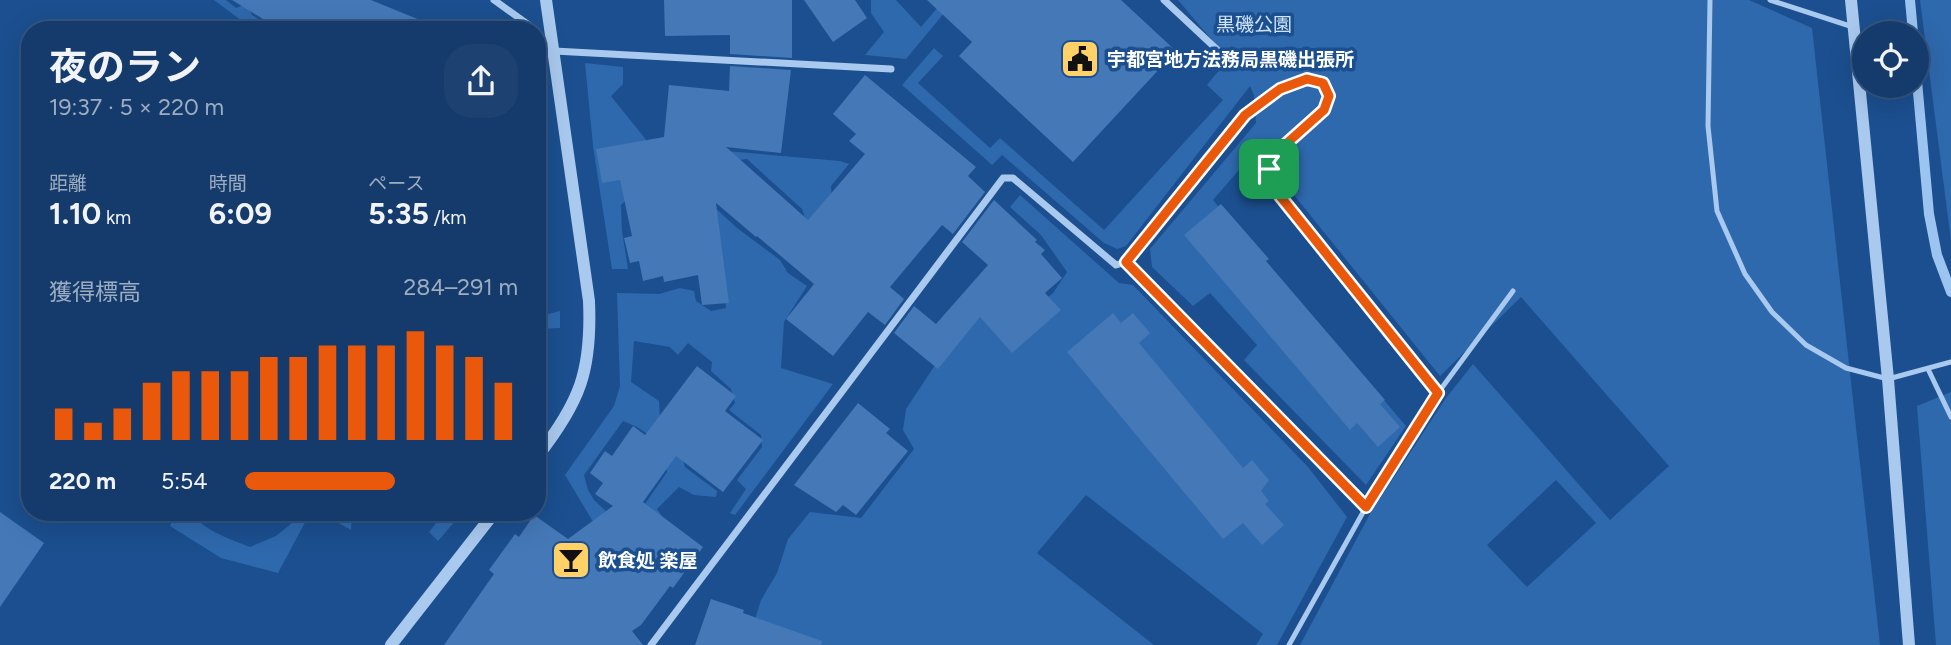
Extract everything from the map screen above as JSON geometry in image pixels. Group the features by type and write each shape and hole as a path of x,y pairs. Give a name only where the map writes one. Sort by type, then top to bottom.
{"street":[{"path":"494,0 524,21"},
{"path":"546,0 589,301 590,332 586,367 574,402 546,446"},
{"path":"1164,0 1225,57"},
{"path":"1851,0 1853,21"},
{"path":"546,39 553,46 891,69"},
{"path":"1861,98 1888,379 1909,645"},
{"path":"652,645 1003,178 1013,178 1116,265 1126,262"},
{"path":"391,645 488,521"}],"lane":[{"path":"1710,0 1708,126 1717,211 1745,274 1772,312 1806,345 1846,368 1888,379 1948,363"},
{"path":"1770,0 1852,26"},
{"path":"1366,507 1126,262 1245,115 1280,89 1307,79 1323,83 1329,96 1324,110 1277,152 1269,169 1273,183 1280,196 1438,393"},
{"path":"1289,645 1366,507 1438,393 1513,291"},
{"path":"1928,369 1951,417"}],"green space":[{"path":"214,0 226,0 236,8 246,0 256,0 250,11 261,21 242,21"},
{"path":"871,0 896,0 921,27 944,0 955,0 906,59 865,55 884,32 871,13"},
{"name":"黒磯公園","path":"1178,0 1749,0 1812,28 1880,645 1300,645 1370,514 1446,398 1473,364 1610,520 1669,466 1521,297 1440,376 1257,149 1213,200 1406,426 1366,485 1244,360 1257,345 1210,293 1193,306 1152,267 1150,249 1256,123 1254,95 1250,86 1126,246 1117,249 1104,243 1002,155 992,165 902,85 934,48 943,56 918,83 990,148 1000,138 1104,230 1223,100 1207,85 1228,59","holes":["1556,480 1596,523 1527,587 1487,545"]},
{"path":"1920,0 1951,0 1951,241 1929,70 1929,21 1923,21"},
{"path":"585,63 623,67 623,84 611,96 658,157 714,150 849,164 831,186 832,203 861,259 805,218 802,209 747,159 733,161 710,203 737,228 780,260 788,273 807,286 784,322 781,368 833,384 735,515 730,513 746,489 737,480 762,447 761,435 729,410 735,403 731,389 711,371 712,362 688,343 678,355 670,347 634,341 631,382 659,401 660,419 682,456 685,467 717,491 716,497 694,495 679,487 657,509 662,516 642,544 632,523 667,472 661,443 623,421 584,475 594,500 608,513 622,570 565,475 614,406 620,386 617,293 659,294 680,288 694,291 696,301 711,311 726,308 721,250 632,195 621,205 628,269 612,269 593,146"},
{"path":"1020,195 1119,283 1133,285 1308,467 1347,517 1277,645 1256,645 1263,634 1086,495 1037,553 1154,645 747,645 761,600 777,573 788,539 810,512 861,518 914,449 903,430 906,409 949,344 993,305 1027,314 1053,293 1067,272 1041,235 1010,207"},
{"path":"560,311 560,328 546,329 546,315"},
{"path":"1951,392 1951,645 1936,645 1917,406"},
{"path":"172,521 199,521 227,538 250,547 276,536 294,521 306,521 278,573 221,558 170,526"},
{"path":"335,521 352,521 351,530"},
{"path":"438,521 455,521 438,541 429,532"}],"building":[{"path":"232,0 371,0 422,21 266,21"},
{"path":"664,0 792,0 792,58 730,54 730,35 665,36"},
{"path":"804,0 855,0 867,18 833,42"},
{"path":"927,0 1121,0 1176,51 1073,162 959,56 972,42"},
{"path":"730,66 791,70 781,153 726,147 808,220 865,154 849,141 856,134 833,114 865,75 976,167 968,176 985,192 953,234 942,225 890,287 904,299 885,325 868,312 833,356 786,319 814,284 716,203 729,303 702,305 698,275 664,282 663,276 643,281 639,261 630,263 624,238 632,236 620,180 602,183 596,149 664,137 669,85 729,91"},
{"path":"994,200 1045,250 1041,254 1062,278 1045,293 1061,310 1012,353 980,317 938,369 894,333 914,306 936,324 988,265 962,242"},
{"path":"1221,204 1385,400 1380,404 1400,427 1378,447 1357,423 1350,430 1184,235"},
{"path":"1113,313 1121,323 1133,313 1150,333 1139,343 1243,468 1252,460 1269,480 1261,491 1269,501 1265,504 1284,525 1262,545 1243,523 1223,539 1067,352"},
{"path":"697,366 736,396 725,411 763,440 723,492 676,456 643,502 703,547 673,588 670,586 641,625 632,631 643,645 444,645 494,574 489,570 515,534 519,537 530,521 542,521 568,539 613,506 595,494 603,483 590,473 605,451 612,456 633,426 645,435"},
{"path":"858,403 890,429 886,433 908,451 856,515 843,505 836,512 794,485"},
{"path":"0,512 44,543 0,607"},
{"path":"711,599 822,641 821,645 695,645"}],"waterway":[{"path":"1910,0 1912,21"},
{"path":"1919,98 1929,214 1937,255 1951,292"}],"place":[{"name":"宇都宮地方法務局黒磯出張所","path":"1080,59"},
{"name":"飲食処 楽屋","path":"571,560"}],"route":[{"path":"1307,79 1323,83 1329,96 1324,110 1277,152 1269,169 1280,196 1438,393 1366,507 1126,262 1245,115 1280,89 1307,79"}]}
